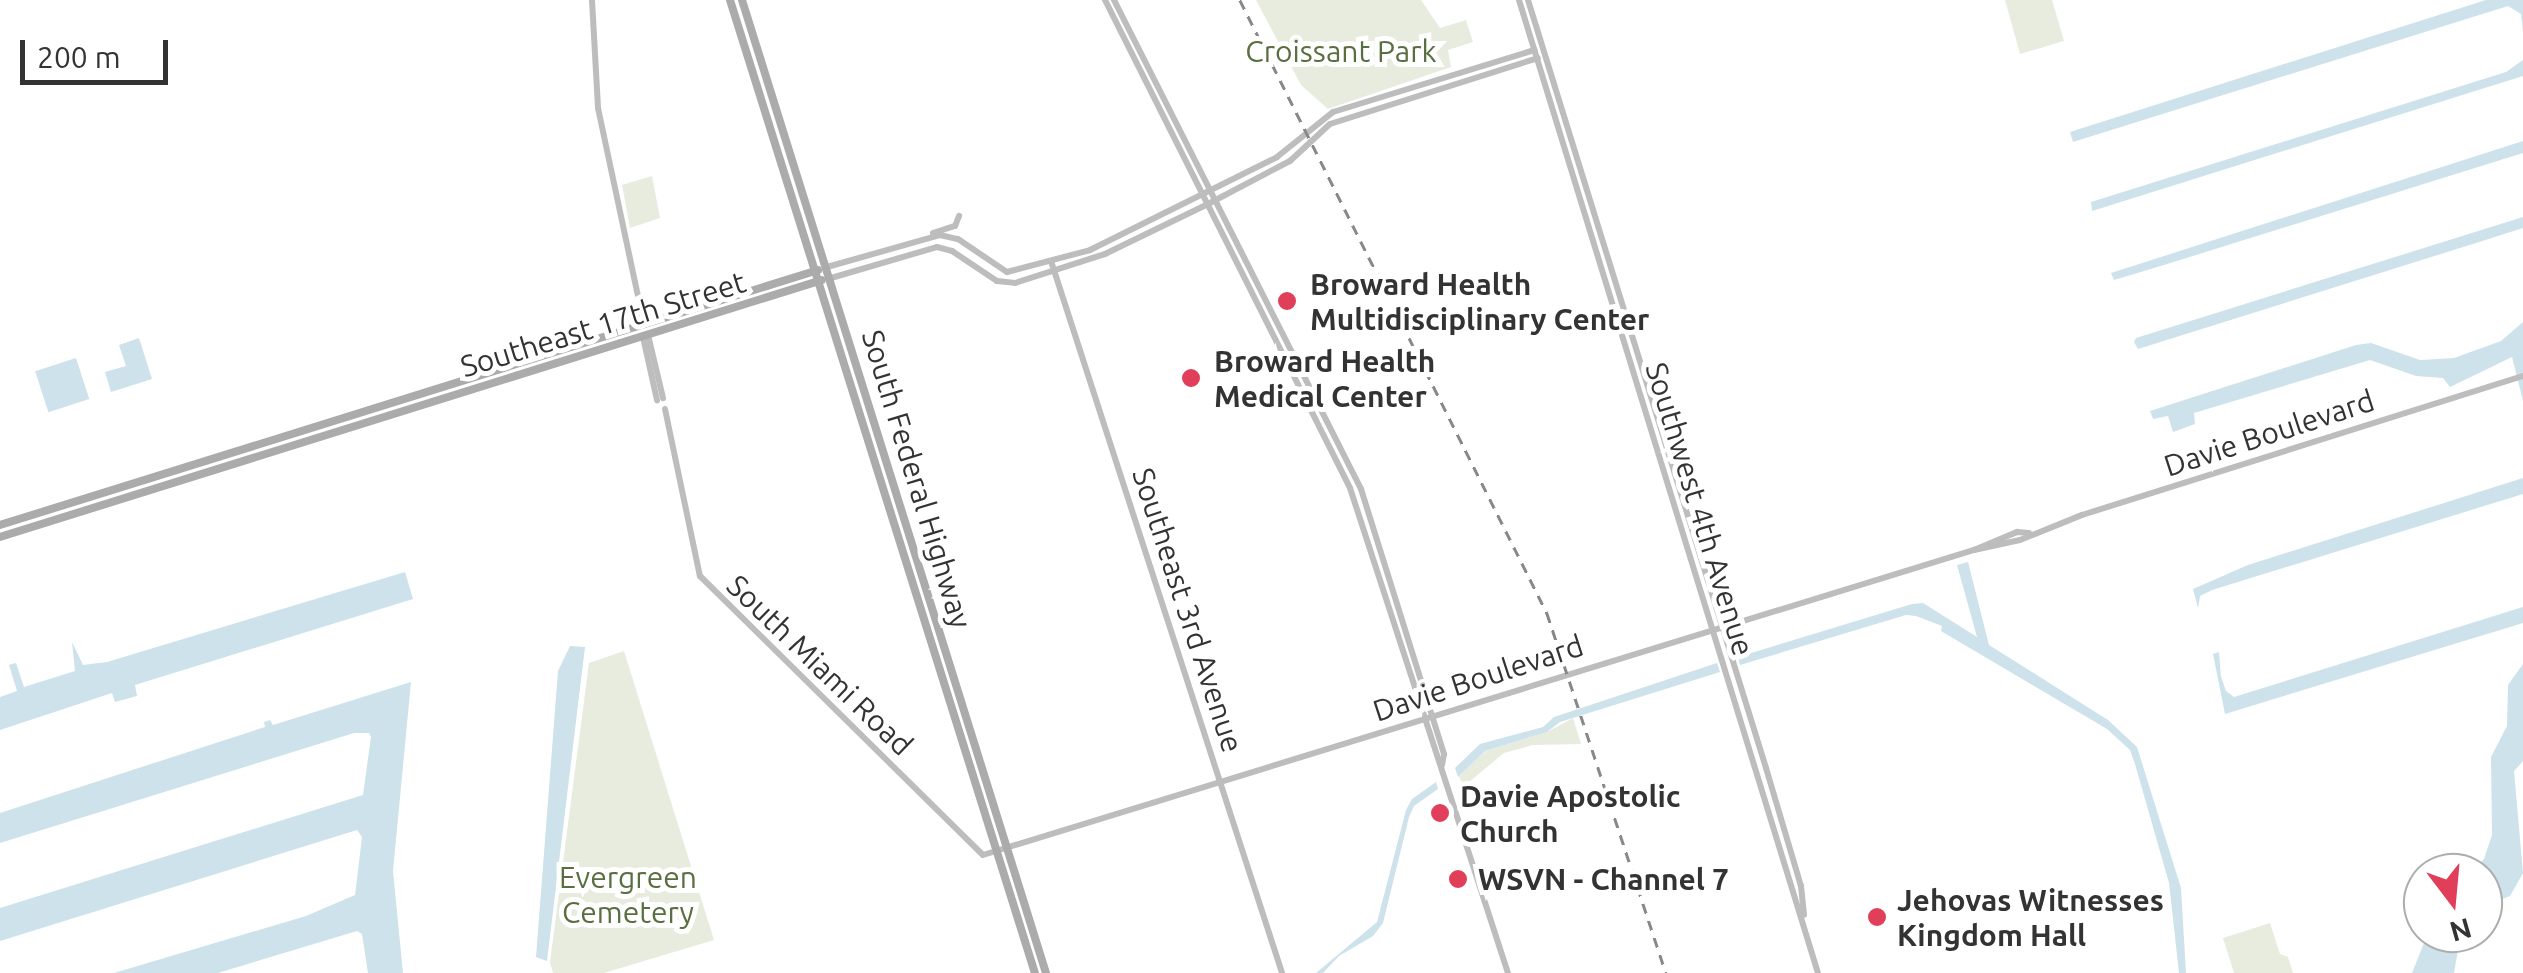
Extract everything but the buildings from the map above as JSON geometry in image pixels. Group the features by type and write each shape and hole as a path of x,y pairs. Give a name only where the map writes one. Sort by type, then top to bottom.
{"main road":[{"path":"592,0 598,108 644,325 631,341"},
{"name":"South Federal Highway","path":"730,0 1035,973"},
{"name":"South Federal Highway","path":"742,0 1046,973"},
{"path":"1105,0 1207,192"},
{"path":"1114,0 1350,488 1508,973"},
{"name":"Southwest 4th Avenue","path":"1519,0 1799,880 1818,973"},
{"name":"Southwest 4th Avenue","path":"1528,0 1717,627"},
{"path":"1535,54 1544,52"},
{"name":"Southeast 17th Street","path":"0,524 924,237 958,239 1007,272 1100,246 1290,149 1334,112 1535,54"},
{"name":"Southeast 17th Street","path":"0,537 891,259 945,248 1002,283 1105,254 1290,161 1330,124 1535,54"},
{"path":"768,120 784,134"},
{"path":"772,133 788,145"},
{"path":"924,237 955,226 959,216"},
{"path":"888,248 891,259"},
{"name":"Southeast 3rd Avenue","path":"1051,261 1282,973"},
{"name":"South Miami Road","path":"646,336 700,576 983,855"},
{"name":"Davie Boulevard","path":"983,855 1717,627 1974,550 1984,551 2028,533 2523,376"},
{"path":"301,442 315,425"},
{"path":"286,446 298,438 300,430"},
{"path":"879,476 895,488"},
{"path":"885,494 898,499"},
{"path":"39,524 64,504"},
{"path":"948,694 962,704"},
{"path":"952,708 968,720"}],"green space":[{"name":"Croissant Park","path":"1256,0 1421,0 1440,28 1466,20 1473,42 1448,50 1451,67 1328,109 1301,85"},
{"path":"2005,0 2052,0 2064,41 2020,54"},
{"path":"652,176 660,218 630,228 622,185"},
{"name":"Evergreen Cemetery","path":"624,651 714,940 604,973 553,973 550,962 589,663"},
{"path":"1573,718 1581,744 1533,745 1504,753 1463,787 1459,776 1485,751 1547,732"},
{"path":"2270,923 2280,954 2288,957 2293,973 2234,973 2223,938"}],"water":[{"path":"2486,0 2523,0 2523,32 2521,14 2508,6 2073,142 2070,132"},
{"path":"2523,60 2523,76 2092,211 2091,202 2506,72"},
{"path":"2523,141 2523,153 2114,280 2111,273"},
{"path":"2523,217 2523,228 2138,349 2134,342 2136,338"},
{"path":"2523,322 2523,401 2512,357 2450,387 2443,378 2416,376 2370,360 2194,413 2195,424 2173,432 2168,416 2153,419 2150,411 2356,345 2371,343 2420,360 2454,358 2501,341"},
{"path":"139,338 152,379 111,392 105,372 126,366 119,345"},
{"path":"76,358 89,399 48,412 35,371"},
{"path":"2523,478 2523,494 2212,590 2200,596 2198,608 2193,589 2248,565"},
{"path":"1968,562 1989,645 2108,720 2137,747 2181,888 2186,973 2179,973 2169,883 2135,764 2130,750 2107,729 1941,631 1942,626 1916,616 1906,615 1740,665 1738,657 1912,604 1923,603 1977,637 1957,565"},
{"path":"405,572 413,599 135,685 137,696 115,702 112,693 0,730 0,697 17,691 9,665 16,663 24,687 75,671 72,642 83,665 107,662"},
{"path":"2523,607 2523,623 2225,714 2213,654 2219,652 2221,677 2226,691 2234,697"},
{"path":"570,646 585,647 547,961 536,957 558,671"},
{"path":"1717,663 1720,672 1560,722 1547,732 1485,751 1458,777 1455,768 1480,744 1543,727 1554,717"},
{"path":"2523,664 2523,761 2514,771 2523,873 2510,896 2503,899 2503,853 2486,853 2492,835 2491,757 2507,726 2508,685"},
{"path":"411,682 393,871 403,973 368,973 362,934 357,931 218,973 114,973 306,916 355,895 362,837 357,830 0,941 0,908 363,795 371,737 369,733 354,733 0,843 0,813 265,727 264,722 270,720 273,725"},
{"path":"1436,782 1438,789 1414,806 1409,817 1383,923 1373,936 1339,956 1323,973 1316,973 1377,922 1406,810 1412,799"},
{"path":"2420,953 2458,953 2454,973 2412,973"}],"railway":[{"path":"1240,0 1547,613 1666,973"}],"place":[{"name":"Broward Health Multidisciplinary Center","path":"1287,301"},
{"name":"Broward Health Medical Center","path":"1191,378"},
{"name":"Davie Apostolic Church","path":"1440,813"},
{"name":"WSVN - Channel 7","path":"1458,879"},
{"name":"Jehovas Witnesses Kingdom Hall","path":"1877,917"}]}
